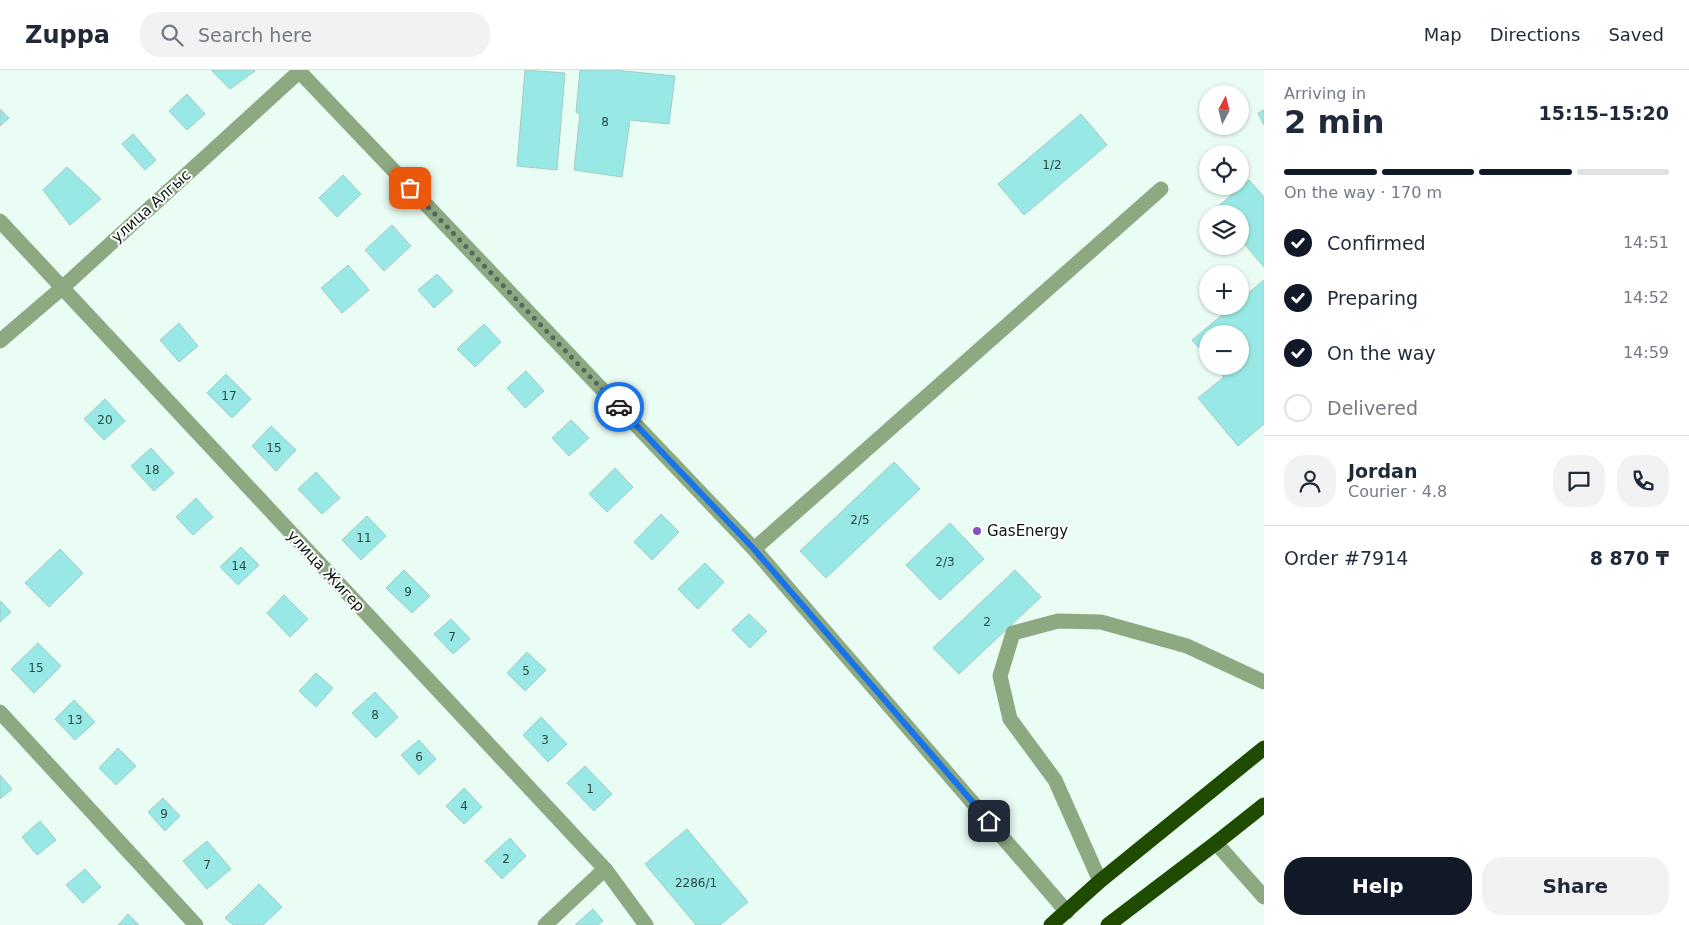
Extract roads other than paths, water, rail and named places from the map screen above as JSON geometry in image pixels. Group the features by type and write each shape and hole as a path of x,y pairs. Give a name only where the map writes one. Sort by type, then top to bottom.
{"highway":[{"path":"1051,925 1100,881 1264,748"},
{"path":"1108,925 1264,805"}],"street":[{"name":"улица Алгыс","path":"0,341 62,288 299,71"},
{"path":"299,71 754,549 1067,912"},
{"path":"754,549 1161,189"},
{"name":"улица Жигер","path":"0,221 605,869 646,925"},
{"path":"1100,881 1055,780 1010,719 1000,676 1013,633 1058,621 1101,622 1187,646 1264,682"},
{"path":"0,712 196,925"},
{"path":"1216,843 1264,897"},
{"path":"545,925 605,869"}],"place":[{"name":"GasEnergy","path":"977,531"}]}
